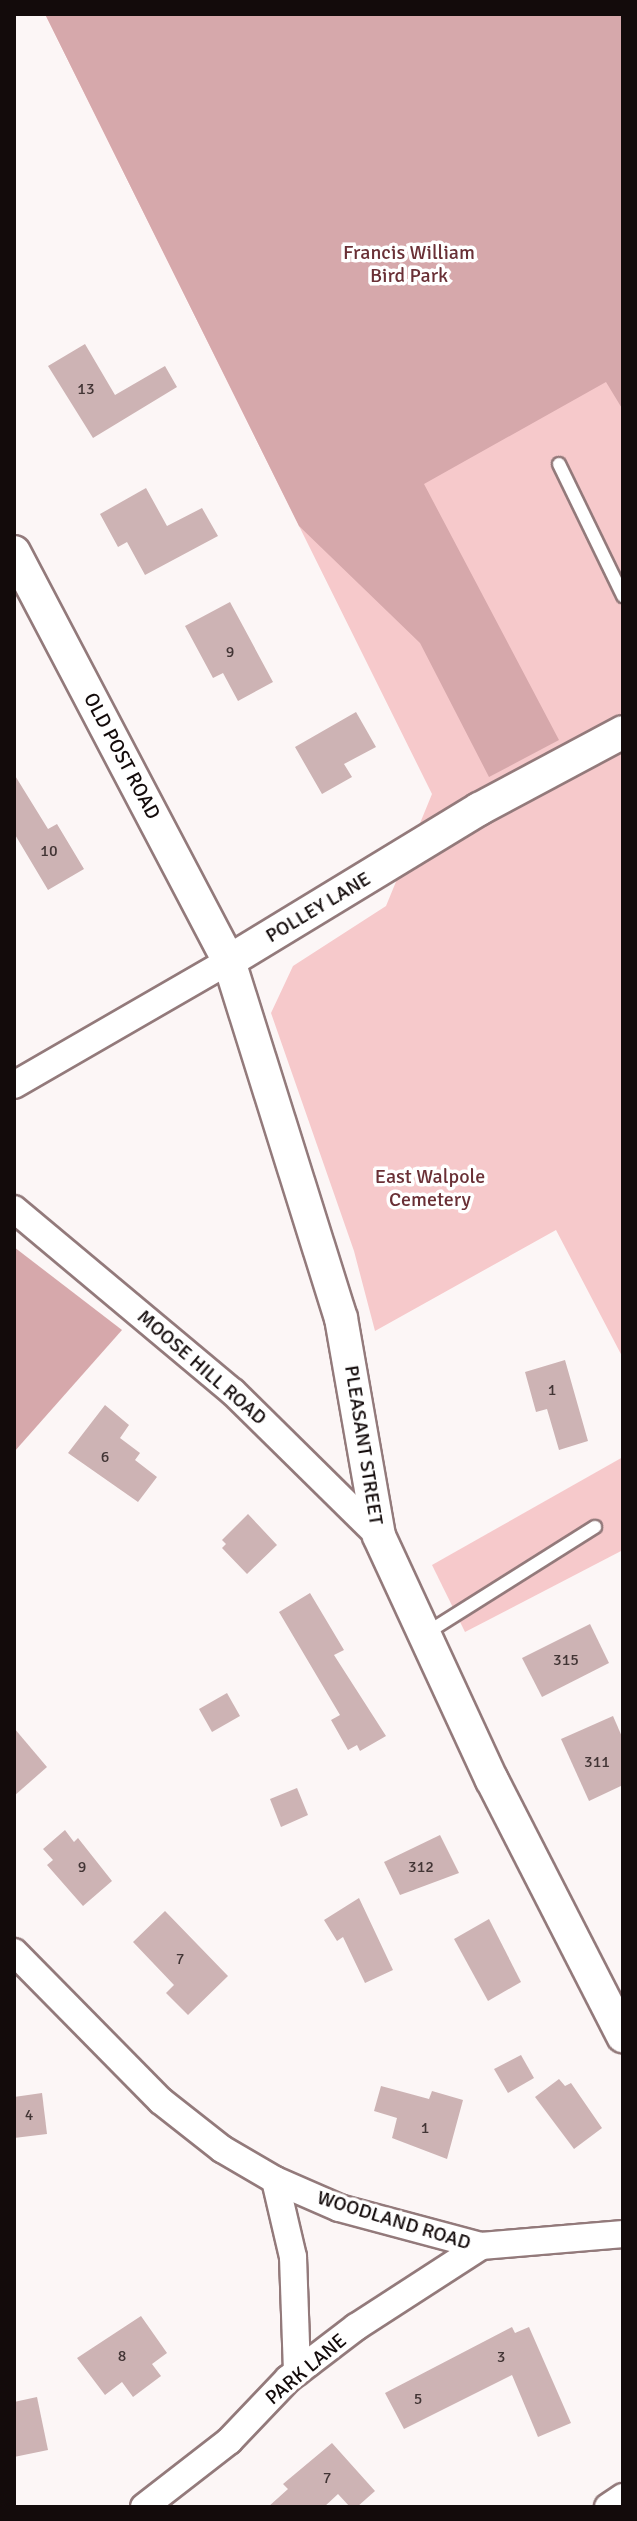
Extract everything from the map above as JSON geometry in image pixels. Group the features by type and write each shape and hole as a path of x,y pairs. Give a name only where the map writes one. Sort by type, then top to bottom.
{"street":[{"name":"OLD POST ROAD","path":"14,552 229,961"},
{"name":"POLLEY LANE","path":"14,1085 229,961 479,809 623,732"},
{"name":"PLEASANT STREET","path":"229,961 341,1318 379,1536 492,1780 623,2036"},
{"name":"MOOSE HILL ROAD","path":"14,1209 233,1392 379,1536"},
{"name":"WOODLAND ROAD","path":"14,1952 161,2101 222,2149 275,2180 339,2208 481,2246 623,2234"},
{"path":"275,2180 293,2257 297,2372"},
{"name":"PARK LANE","path":"144,2507 229,2441 297,2372 356,2327 481,2246"},
{"path":"608,2507 623,2497"}],"lane":[{"path":"559,464 623,596"},
{"path":"425,1634 595,1527"}],"green space":[{"name":"Francis William Bird Park","path":"45,14 623,14 623,1358 556,1230 375,1331 354,1251 271,1013 293,966 386,906 432,794"},
{"name":"Francis William Bird Park","path":"45,14 623,14 623,410 606,382 424,484 559,740 489,777 420,643 299,526"},
{"path":"14,1247 122,1330 14,1452"},
{"path":"623,1457 623,1550 465,1632 432,1565"}],"building":[{"path":"85,344 115,395 165,366 177,387 93,438 48,366"},
{"path":"146,488 167,526 202,508 218,536 145,575 127,542 118,547 100,514"},
{"path":"230,602 273,682 238,701 223,673 213,678 185,626"},
{"path":"356,712 376,747 344,764 352,777 322,794 295,747"},
{"path":"14,774 48,829 57,824 84,869 48,890 14,833"},
{"path":"565,1360 588,1441 559,1450 547,1409 536,1412 525,1372"},
{"path":"105,1405 129,1425 120,1438 140,1453 135,1460 157,1477 138,1502 68,1453"},
{"path":"248,1514 277,1545 247,1574 222,1548 226,1544 222,1540"},
{"path":"310,1593 344,1650 334,1655 386,1736 360,1751 357,1745 348,1750 331,1720 340,1715 279,1612"},
{"path":"590,1624 609,1663 542,1697 522,1658"},
{"path":"227,1693 240,1716 212,1732 199,1709"},
{"path":"613,1716 623,1739 623,1785 589,1801 561,1739"},
{"path":"14,1728 47,1767 14,1796"},
{"path":"297,1788 308,1815 281,1827 270,1799"},
{"path":"65,1830 74,1842 78,1838 112,1881 83,1906 47,1865 53,1860 43,1849"},
{"path":"440,1835 459,1873 400,1895 384,1862"},
{"path":"359,1898 393,1970 365,1983 343,1937 337,1941 324,1920"},
{"path":"165,1911 228,1976 188,2015 166,1993 174,1985 133,1942"},
{"path":"489,1919 521,1982 488,2001 454,1939"},
{"path":"521,2055 534,2078 508,2093 494,2069"},
{"path":"559,2079 565,2086 571,2083 602,2128 574,2149 535,2097"},
{"path":"381,2086 429,2099 432,2091 463,2100 447,2159 392,2138 397,2118 374,2111"},
{"path":"42,2093 47,2134 14,2138 14,2097"},
{"path":"141,2316 167,2353 152,2364 161,2376 133,2397 122,2382 105,2395 77,2358"},
{"path":"512,2327 515,2333 529,2327 571,2423 538,2437 512,2375 404,2429 385,2393"},
{"path":"37,2397 48,2450 14,2457 14,2402"},
{"path":"332,2443 375,2491 357,2507 350,2507 338,2494 324,2507 268,2507 288,2489 283,2484"}],"park label":[{"name":"East Walpole Cemetery","path":"430,1188"}]}
